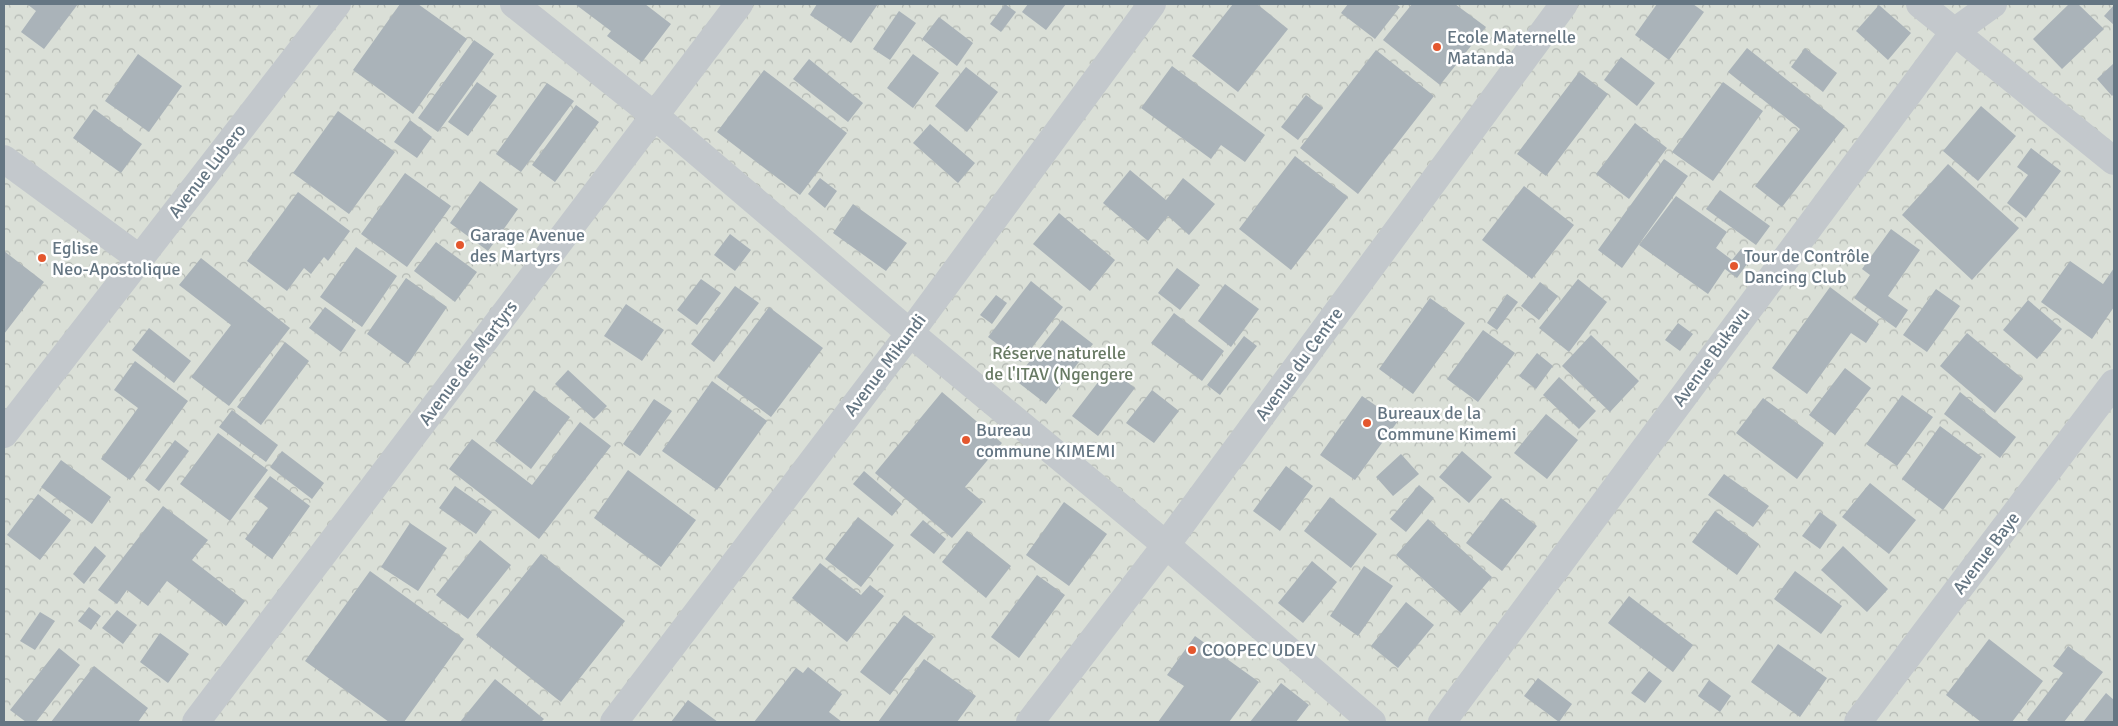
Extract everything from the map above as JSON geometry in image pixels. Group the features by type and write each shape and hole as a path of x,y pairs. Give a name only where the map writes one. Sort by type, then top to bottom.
{"street":[{"name":"Avenue Lubero","path":"4,434 338,4"},
{"path":"514,4 655,116 910,333 1166,545 1372,722"},
{"name":"Avenue des Martyrs","path":"196,722 739,4"},
{"name":"Avenue Mikundi","path":"614,722 910,333 1152,4"},
{"name":"Avenue du Centre","path":"1030,722 1166,545 1564,4"},
{"path":"1920,4 2114,161"},
{"name":"Avenue Bukavu","path":"1442,722 1954,32 1993,4"},
{"path":"4,159 139,258"},
{"name":"Avenue Baye","path":"1858,722 2114,383"}],"green space":[{"name":"Réserve naturelle de l'ITAV (Ngengere","path":"4,4 2114,4 2114,722 4,722"}],"building":[{"path":"27,4 78,4 44,49 21,32 36,11"},
{"path":"400,4 418,4 467,39 413,114 353,70"},
{"path":"575,4 645,4 671,24 642,62 607,36 611,31"},
{"path":"817,4 878,4 851,43 810,15"},
{"path":"1005,4 1016,12 1001,32 990,24"},
{"path":"1028,4 1066,4 1046,30 1022,12"},
{"path":"1233,4 1257,4 1288,29 1238,92 1192,56"},
{"path":"1348,4 1396,4 1400,7 1375,39 1341,13"},
{"path":"1412,4 1455,4 1486,27 1440,85 1383,40"},
{"path":"1657,4 1693,4 1704,12 1669,60 1635,35"},
{"path":"2069,4 2078,4 2104,29 2062,69 2033,39"},
{"path":"1879,5 1911,33 1888,60 1856,31"},
{"path":"2114,5 2114,25 2104,16"},
{"path":"899,11 916,23 890,60 873,49"},
{"path":"939,17 973,43 957,66 922,39"},
{"path":"474,40 494,54 438,132 418,118"},
{"path":"1747,48 1845,126 1782,207 1755,186 1800,129 1728,72"},
{"path":"1805,48 1837,73 1823,92 1791,67"},
{"path":"1376,50 1434,96 1358,194 1300,148"},
{"path":"138,54 182,86 149,132 105,101"},
{"path":"913,54 939,73 913,108 887,88"},
{"path":"1621,57 1655,83 1637,106 1604,80"},
{"path":"809,59 863,103 848,122 793,79"},
{"path":"2114,63 2114,94 2112,96 2097,79"},
{"path":"1172,66 1265,135 1245,162 1221,145 1211,159 1141,108"},
{"path":"966,67 998,92 967,132 935,106"},
{"path":"764,70 847,133 800,195 717,132"},
{"path":"1579,72 1608,94 1546,176 1517,154"},
{"path":"477,82 497,96 468,136 448,122"},
{"path":"1723,82 1763,111 1713,181 1672,152"},
{"path":"547,83 574,101 521,172 496,154"},
{"path":"1306,95 1323,108 1298,140 1281,127"},
{"path":"576,105 599,122 555,182 532,165"},
{"path":"1981,106 2016,136 1978,181 1943,151"},
{"path":"94,109 142,144 121,173 73,138"},
{"path":"338,111 395,152 349,214 293,173"},
{"path":"410,120 432,137 417,158 394,142"},
{"path":"1635,123 1667,148 1629,199 1596,174"},
{"path":"930,124 975,163 958,183 913,143"},
{"path":"2031,148 2061,171 2026,218 2007,203 2028,175 2017,167"},
{"path":"1295,156 1348,197 1291,270 1239,229"},
{"path":"1664,159 1688,176 1622,268 1598,250"},
{"path":"1948,164 2019,228 1972,280 1902,215"},
{"path":"1130,170 1166,200 1183,178 1215,204 1189,235 1168,216 1148,241 1103,203"},
{"path":"405,173 451,206 407,267 361,234"},
{"path":"820,178 837,191 825,208 808,194"},
{"path":"480,181 518,209 488,251 450,223"},
{"path":"1524,186 1574,225 1532,279 1482,240"},
{"path":"1720,190 1770,226 1756,245 1706,209"},
{"path":"298,192 350,231 328,261 324,257 311,274 304,268 287,291 247,261"},
{"path":"1676,196 1727,232 1716,248 1732,260 1741,249 1752,257 1737,278 1725,269 1708,294 1639,245"},
{"path":"853,204 907,243 886,271 833,233"},
{"path":"1059,213 1115,260 1090,291 1033,244"},
{"path":"1891,229 1920,250 1888,296 1908,310 1896,328 1854,298 1870,275 1862,269"},
{"path":"730,234 751,250 735,271 714,255"},
{"path":"436,242 477,272 455,302 414,271"},
{"path":"356,247 397,276 362,327 320,297"},
{"path":"4,251 44,282 4,334"},
{"path":"201,258 290,328 229,406 191,377 231,325 179,285"},
{"path":"2070,261 2103,284 2114,268 2114,307 2092,339 2041,302"},
{"path":"1177,268 1200,285 1180,310 1158,293"},
{"path":"406,278 447,307 408,364 367,334"},
{"path":"701,279 721,293 697,325 677,310"},
{"path":"1578,279 1607,302 1569,352 1539,328"},
{"path":"1031,281 1063,307 1021,362 988,337"},
{"path":"1540,282 1558,296 1539,320 1521,306"},
{"path":"1225,284 1259,309 1231,347 1198,321"},
{"path":"735,286 759,303 714,362 691,344"},
{"path":"1830,287 1879,324 1866,343 1851,333 1807,394 1772,368"},
{"path":"1936,289 1960,306 1927,352 1903,335"},
{"path":"1507,294 1518,302 1497,330 1487,323"},
{"path":"996,295 1007,303 992,324 980,315"},
{"path":"1430,298 1465,323 1413,394 1379,369"},
{"path":"2028,300 2062,329 2037,359 2003,330"},
{"path":"626,304 664,330 642,361 604,336"},
{"path":"325,307 356,330 341,352 309,328"},
{"path":"769,307 823,348 771,417 717,377"},
{"path":"1174,313 1224,351 1202,381 1151,343"},
{"path":"1062,320 1093,344 1046,404 1015,380"},
{"path":"1678,323 1693,334 1680,351 1665,340"},
{"path":"149,328 191,361 174,383 132,350"},
{"path":"1483,330 1515,353 1478,402 1447,379"},
{"path":"1967,333 2023,379 1995,413 1940,366"},
{"path":"1591,335 1639,381 1610,412 1562,366"},
{"path":"1244,336 1257,346 1220,395 1207,385"},
{"path":"285,342 309,361 261,425 237,407"},
{"path":"1537,353 1553,366 1536,389 1519,376"},
{"path":"135,361 188,401 130,480 101,459 138,408 114,390"},
{"path":"1109,368 1135,388 1098,436 1072,416"},
{"path":"1845,368 1871,388 1835,435 1809,415"},
{"path":"568,370 607,406 594,419 555,384"},
{"path":"1559,377 1596,411 1579,429 1543,395"},
{"path":"712,381 767,421 717,490 662,451"},
{"path":"534,390 570,417 531,469 495,441"},
{"path":"1152,390 1179,411 1154,443 1126,423"},
{"path":"942,392 1002,443 965,487 983,502 952,538 875,473"},
{"path":"1960,392 2016,437 2000,458 1944,414"},
{"path":"1902,395 1933,417 1897,466 1866,444"},
{"path":"1362,396 1398,421 1355,480 1320,455"},
{"path":"1763,398 1824,443 1797,479 1736,433"},
{"path":"654,399 672,411 640,456 623,444"},
{"path":"232,410 278,445 266,462 219,427"},
{"path":"1546,414 1578,440 1547,479 1514,453"},
{"path":"580,422 611,446 539,539 449,469 472,439 532,485"},
{"path":"1940,426 1982,457 1943,510 1902,479"},
{"path":"218,433 268,470 230,521 180,484"},
{"path":"175,440 189,451 159,491 145,480"},
{"path":"282,451 324,483 312,499 270,467"},
{"path":"1462,451 1492,477 1469,503 1439,477"},
{"path":"1401,454 1419,474 1393,496 1376,477"},
{"path":"61,460 111,497 92,524 41,487"},
{"path":"1286,466 1313,486 1280,531 1253,511"},
{"path":"628,470 696,520 661,567 594,518"},
{"path":"864,471 902,504 892,516 853,484"},
{"path":"1724,474 1769,506 1753,527 1708,495"},
{"path":"270,476 310,506 272,559 245,539 268,508 254,497"},
{"path":"1870,483 1916,520 1889,554 1842,517"},
{"path":"1419,485 1434,498 1406,532 1390,519"},
{"path":"455,486 492,512 476,534 439,508"},
{"path":"38,494 71,520 40,560 7,535"},
{"path":"1330,497 1377,534 1351,568 1304,531"},
{"path":"1501,498 1537,526 1502,571 1466,543"},
{"path":"1064,502 1107,534 1069,586 1026,555"},
{"path":"163,506 208,540 192,560 245,601 226,626 167,581 148,606 127,590 117,604 98,590"},
{"path":"1715,511 1759,544 1737,575 1692,542"},
{"path":"1820,512 1837,525 1820,549 1802,536"},
{"path":"858,517 894,545 861,587 825,559"},
{"path":"1428,519 1492,577 1461,613 1396,555"},
{"path":"923,520 946,539 934,554 910,535"},
{"path":"410,523 447,548 418,591 381,567"},
{"path":"967,531 1011,566 986,598 942,562"},
{"path":"480,540 511,565 468,619 436,595"},
{"path":"95,546 106,556 84,584 73,574"},
{"path":"1843,546 1888,589 1867,612 1821,570"},
{"path":"541,554 625,621 561,702 476,635"},
{"path":"1312,561 1337,582 1303,623 1278,603"},
{"path":"820,563 861,595 870,585 884,596 847,642 792,598"},
{"path":"1364,566 1393,586 1358,636 1330,616"},
{"path":"370,571 464,639 404,722 389,722 305,661"},
{"path":"1795,571 1842,606 1821,634 1774,599"},
{"path":"1037,575 1065,595 1019,658 991,637"},
{"path":"1629,596 1693,645 1673,672 1608,623"},
{"path":"1406,602 1434,625 1398,668 1371,646"},
{"path":"89,607 101,616 91,630 78,621"},
{"path":"117,610 137,625 123,644 102,628"},
{"path":"40,612 55,621 35,650 20,641"},
{"path":"904,615 934,637 890,695 860,672"},
{"path":"160,633 189,654 168,683 140,662"},
{"path":"1195,636 1259,682 1229,722 1158,722 1184,686 1167,675"},
{"path":"1989,639 2043,681 2012,722 1981,722 1946,695"},
{"path":"1778,644 1827,678 1800,717 1751,682"},
{"path":"2068,646 2103,672 2064,722 2030,722 2027,720 2063,673 2053,666"},
{"path":"59,648 80,665 36,722 26,722 10,710"},
{"path":"924,659 976,696 957,722 878,722"},
{"path":"94,666 148,708 138,722 51,722"},
{"path":"808,667 842,694 829,712 842,722 754,722 796,668 803,673"},
{"path":"1649,671 1662,681 1645,703 1631,693"},
{"path":"1538,678 1572,704 1559,722 1524,696"},
{"path":"495,679 544,719 541,722 460,722"},
{"path":"1709,680 1731,696 1720,712 1698,696"},
{"path":"1281,683 1309,705 1296,722 1250,722"},
{"path":"2106,693 2114,700 2114,722 2083,722"},
{"path":"688,700 718,722 671,722"}],"place":[{"name":"Ecole Maternelle Matanda","path":"1437,47"},
{"name":"Garage Avenue des Martyrs","path":"460,245"},
{"name":"Eglise Neo-Apostolique","path":"42,258"},
{"name":"Tour de Contrôle Dancing Club","path":"1734,266"},
{"name":"Bureaux de la Commune Kimemi","path":"1367,423"},
{"name":"Bureau commune KIMEMI","path":"966,440"},
{"name":"COOPEC UDEV","path":"1192,650"}]}
